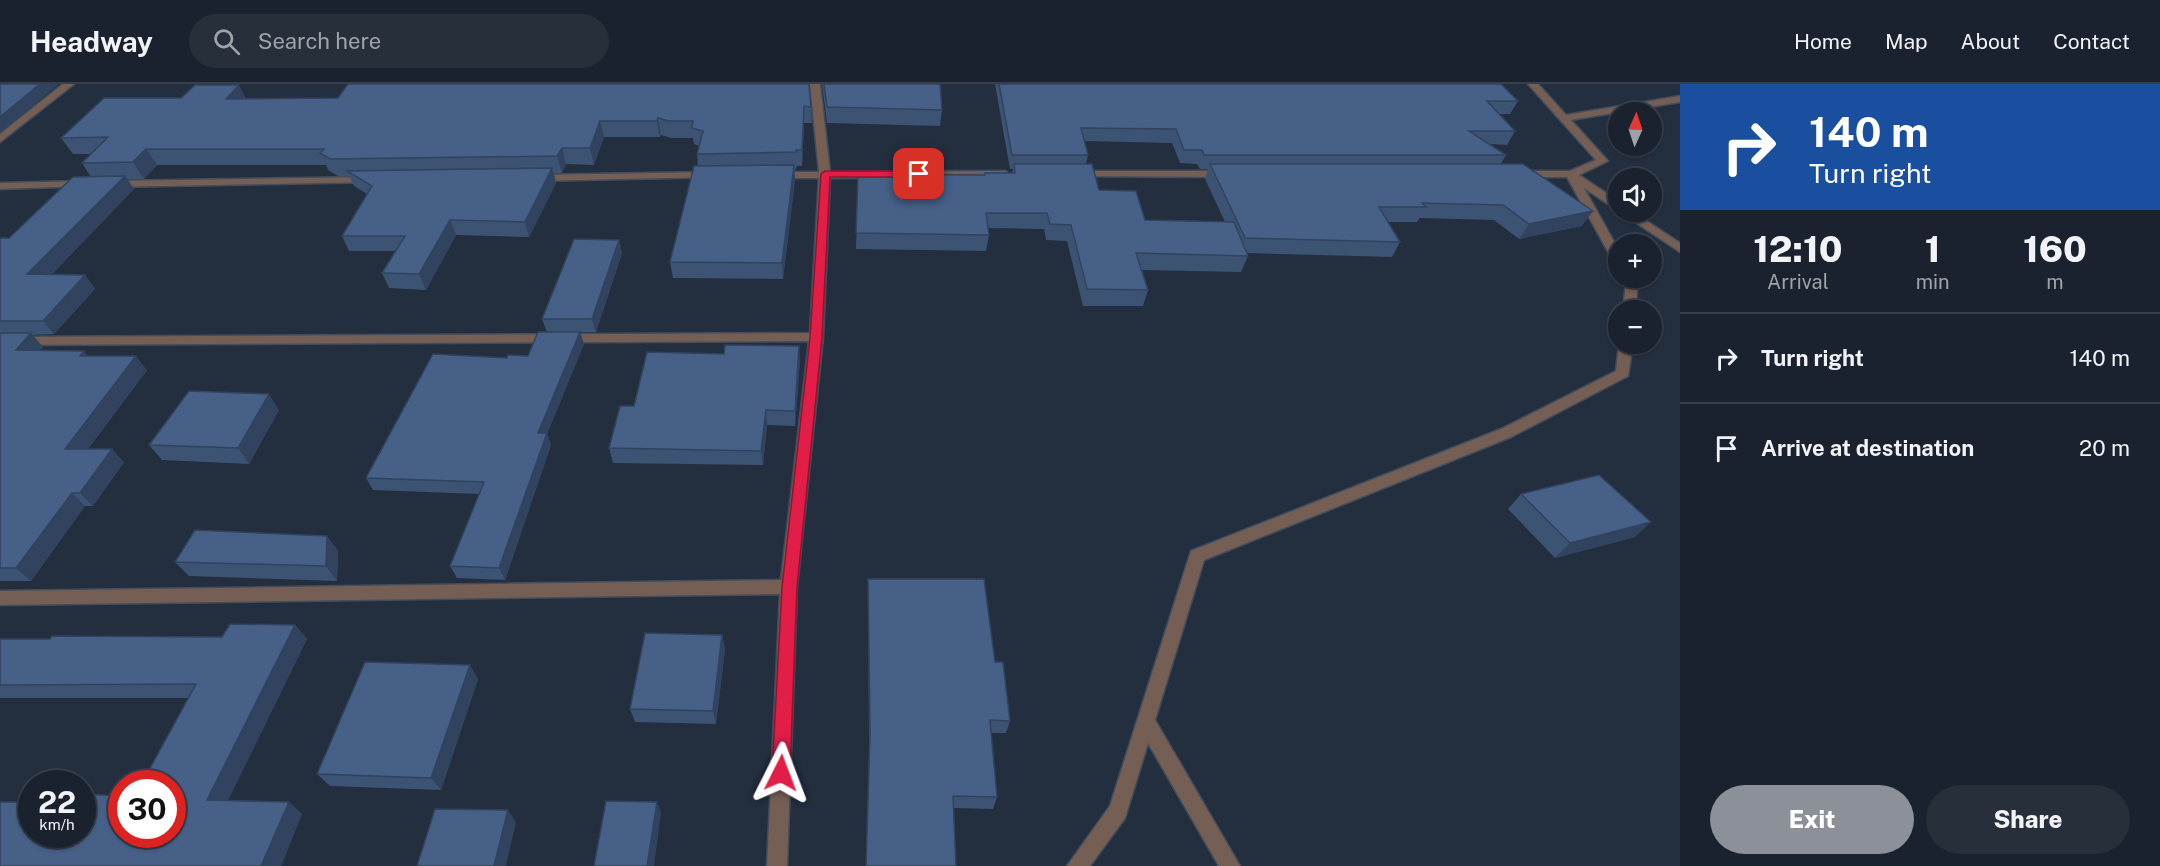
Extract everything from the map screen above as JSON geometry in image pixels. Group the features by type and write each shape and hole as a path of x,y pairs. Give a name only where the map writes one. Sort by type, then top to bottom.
{"street":[{"path":"0,139 69,84"},
{"path":"777,866 789,587 816,338 825,174 815,84"},
{"path":"1512,174 1571,174 1603,161 1533,84"},
{"path":"1564,118 1680,99"},
{"path":"766,175 1015,174"},
{"path":"1062,174 1240,174"},
{"path":"1571,174 1608,199"},
{"path":"1571,174 1608,241"},
{"path":"526,178 718,175"},
{"path":"0,186 383,180"},
{"path":"1641,222 1680,248"},
{"path":"0,341 816,338"},
{"path":"1077,866 1118,811 1197,556 1506,433 1623,373 1625,354"},
{"path":"0,598 789,587"},
{"path":"1146,721 1230,866"}],"building":[{"path":"0,84 40,84 0,117"},
{"path":"348,84 809,84 811,107 804,106 802,150 796,150 796,152 697,154 703,131 692,128 693,121 668,121 658,118 657,121 600,121 590,148 562,148 557,156 330,159 320,153 324,149 146,149 133,162 82,163 108,137 61,138 104,98 181,98 195,85 239,85 226,99 338,98"},
{"path":"824,84 940,84 942,110 827,107"},
{"path":"999,84 1501,84 1518,101 1487,101 1515,131 1469,131 1506,155 1204,155 1202,150 1184,150 1176,129 1081,128 1088,155 1012,155"},
{"path":"1014,164 1092,164 1099,190 1136,191 1145,220 1234,222 1248,256 1136,253 1148,290 1087,289 1071,225 1050,224 1047,213 986,213 989,235 856,233 858,174 985,175 985,173 1015,173"},
{"path":"1210,164 1523,164 1593,211 1529,224 1503,205 1422,203 1426,207 1379,207 1400,242 1245,238"},
{"path":"794,165 782,263 670,262 694,166"},
{"path":"552,168 525,222 450,220 419,274 382,273 405,236 342,236 372,186 347,171"},
{"path":"125,176 27,274 85,275 43,321 0,321 0,238 9,238 73,177"},
{"path":"574,239 619,240 592,319 542,319"},
{"path":"538,332 580,332 538,433 547,433 499,568 450,566 484,482 366,478 433,354 507,358 508,355 528,356"},
{"path":"0,333 31,333 16,350 84,351 80,356 136,356 65,449 112,449 80,493 72,493 16,568 0,568"},
{"path":"725,345 799,346 795,411 766,410 761,451 609,448 620,406 634,406 647,352 724,354"},
{"path":"189,391 269,394 238,448 149,445"},
{"path":"1599,475 1651,522 1570,543 1521,494"},
{"path":"195,530 327,536 326,566 175,562"},
{"path":"868,579 984,579 995,662 1003,662 1010,721 990,720 997,797 953,796 956,866 866,866 870,732"},
{"path":"230,624 295,625 207,800 289,802 261,866 0,866 0,802 18,802 18,848 96,848 96,795 108,795 108,848 186,848 186,770 149,770 196,684 0,685 0,639 50,639 52,636 222,637"},
{"path":"645,633 722,635 713,711 630,709"},
{"path":"365,662 470,665 431,778 317,774"},
{"path":"606,801 657,802 647,866 594,866"},
{"path":"435,809 508,810 494,866 417,866"}],"route":[{"path":"781,773 789,587 816,338 825,174 919,174"}]}
